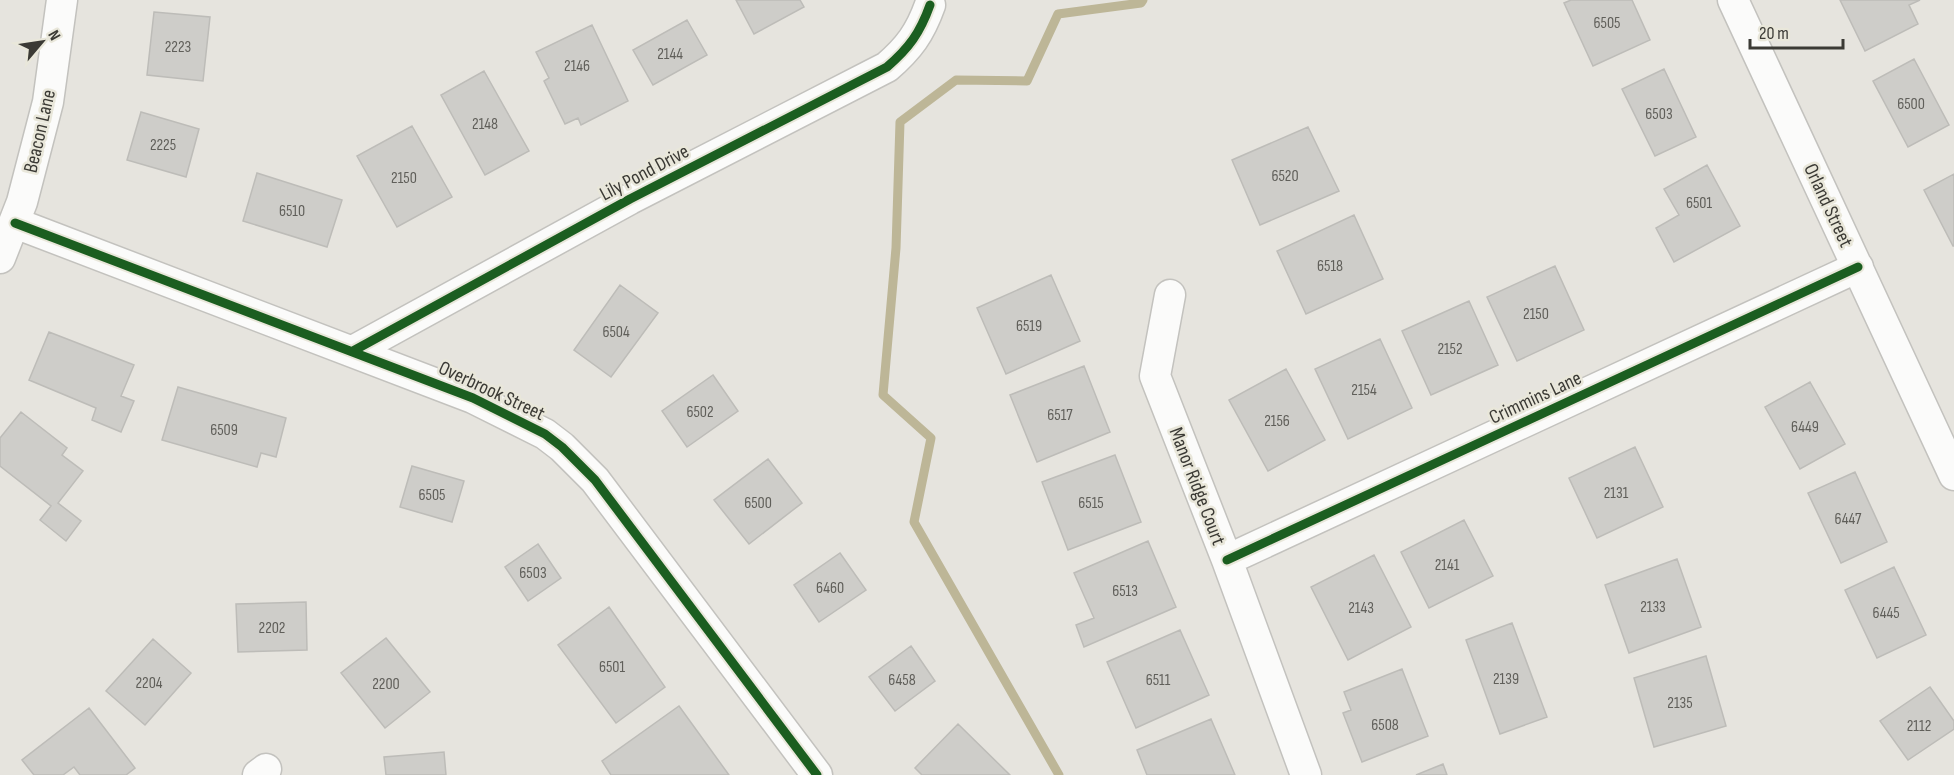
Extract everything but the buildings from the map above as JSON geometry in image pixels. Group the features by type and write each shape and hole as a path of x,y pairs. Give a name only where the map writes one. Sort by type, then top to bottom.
{"street":[{"name":"Beacon Lane","path":"0,258 15,223 48,102 62,0"},
{"name":"Orland Street","path":"1733,0 1954,475"},
{"name":"Lily Pond Drive","path":"353,351 640,193 887,67 908,48 923,24 930,5"},
{"name":"Overbrook Street","path":"15,223 473,398 545,434 596,480 816,775"},
{"name":"Crimmins Lane","path":"1227,560 1858,267"},
{"name":"Manor Ridge Court","path":"1170,295 1155,376 1227,560 1306,775"}],"waterway":[{"path":"1059,775 914,522 931,438 883,395 896,248 900,122 956,80 1027,81 1058,14 1141,3 1143,0"}],"cycle path":[{"path":"353,351 630,199 887,67 913,39 930,5"},
{"path":"15,223 473,398 545,434 562,447 595,480 817,775"},
{"path":"1227,560 1858,267"}]}
